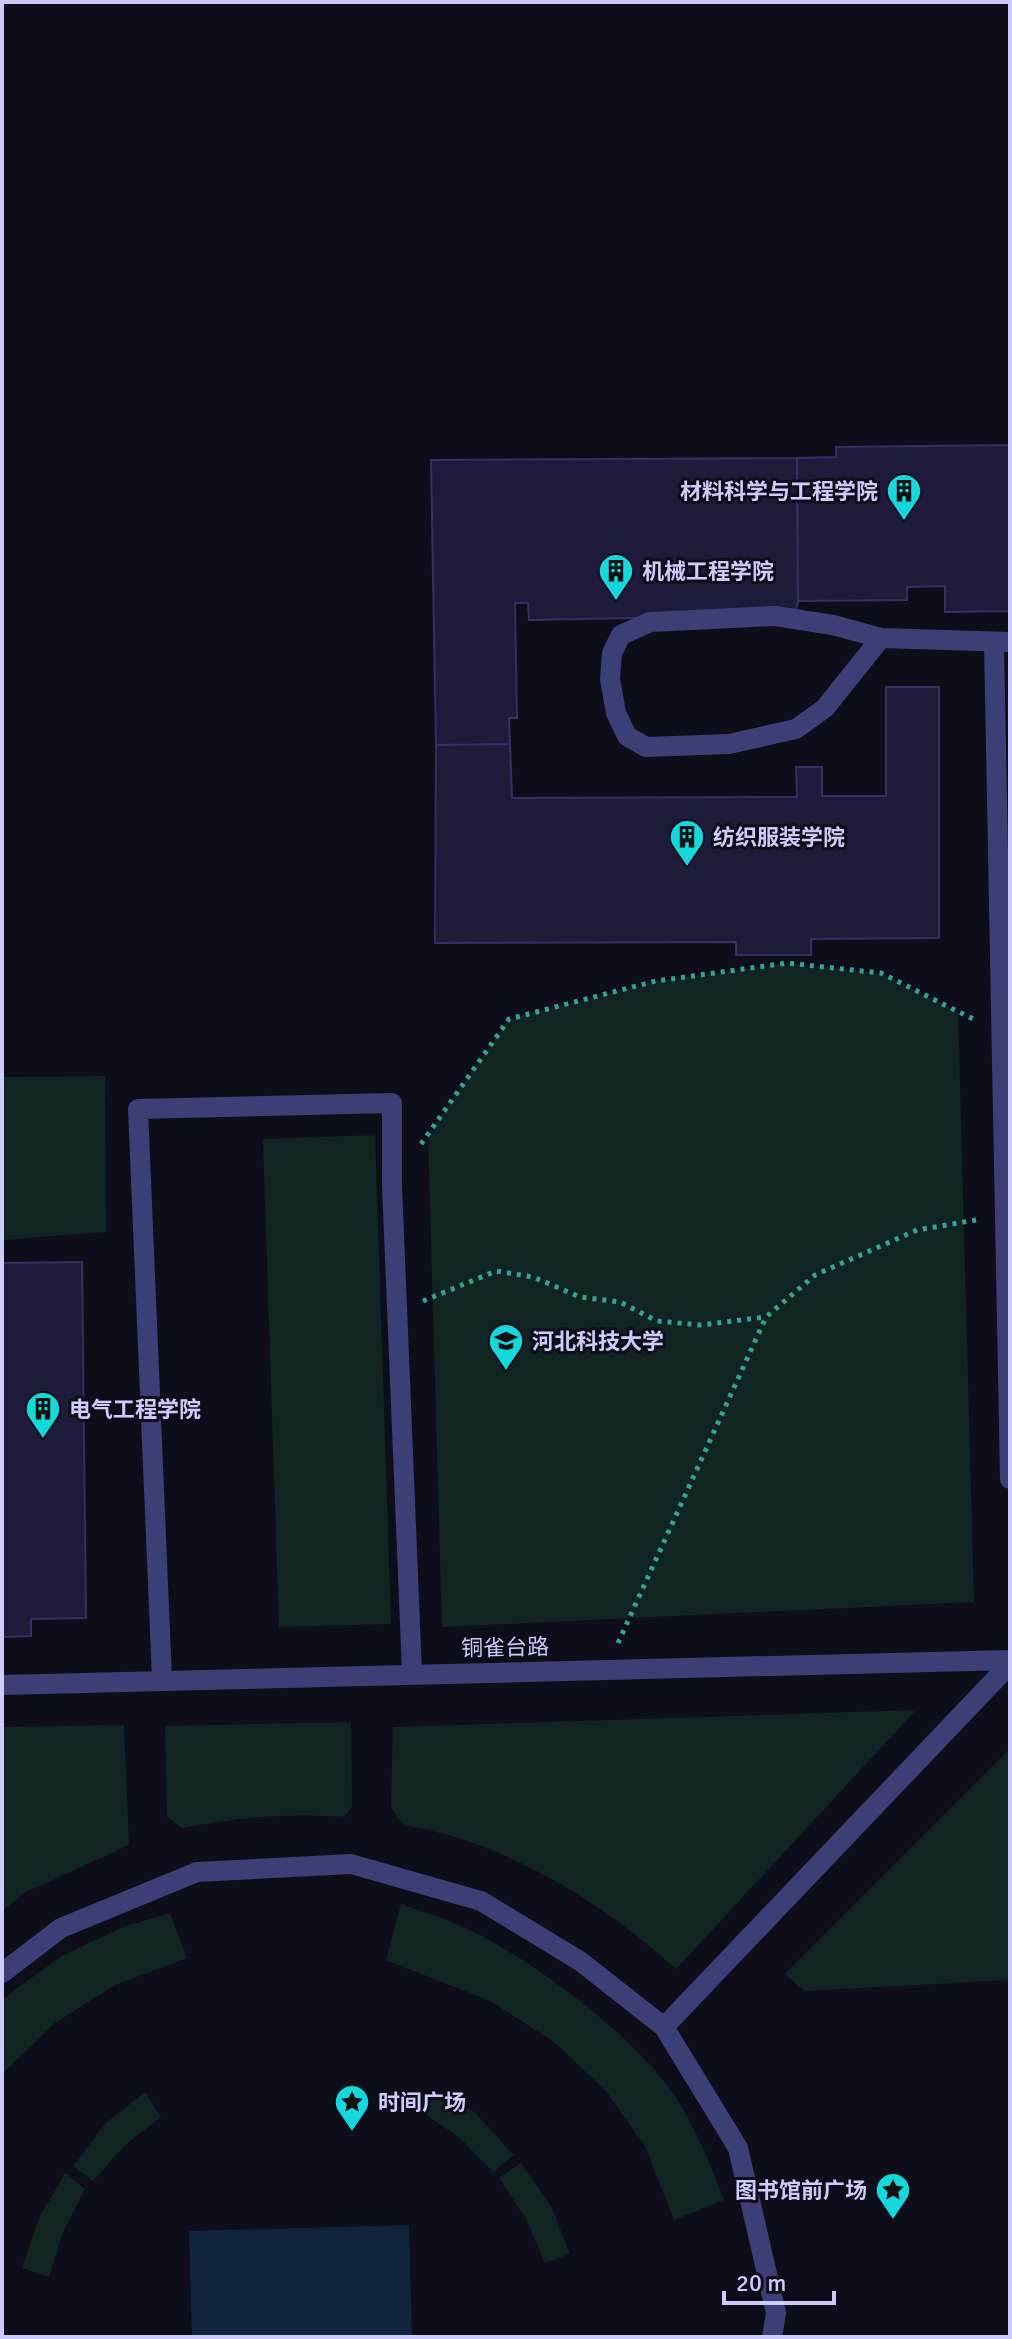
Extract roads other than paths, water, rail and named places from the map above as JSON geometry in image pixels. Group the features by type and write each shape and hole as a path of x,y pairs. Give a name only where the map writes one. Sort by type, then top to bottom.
{"lane":[{"path":"881,638 825,708 796,729 729,744 646,747 627,736 616,713 610,679 612,653 621,635 650,622 775,616 833,625 881,638 1002,643 1002,1034 1010,1479"},
{"path":"162,1679 138,1109 392,1103 392,1185 412,1673"},
{"path":"664,2027 1010,1662"},
{"name":"铜雀台路","path":"2,1685 606,1668 1010,1662"},
{"path":"2,1973 61,1928 197,1872 351,1864 481,1901 580,1961 664,2027 738,2148 776,2313 772,2337"}],"water":[{"path":"409,2225 412,2337 192,2337 189,2231"}],"place":[{"name":"材料科学与工程学院","path":"904,522"},
{"name":"机械工程学院","path":"616,602"},
{"name":"纺织服装学院","path":"687,868"},
{"name":"河北科技大学","path":"506,1372"},
{"name":"电气工程学院","path":"43,1440"},
{"name":"时间广场","path":"352,2133"},
{"name":"图书馆前广场","path":"893,2221"}]}
